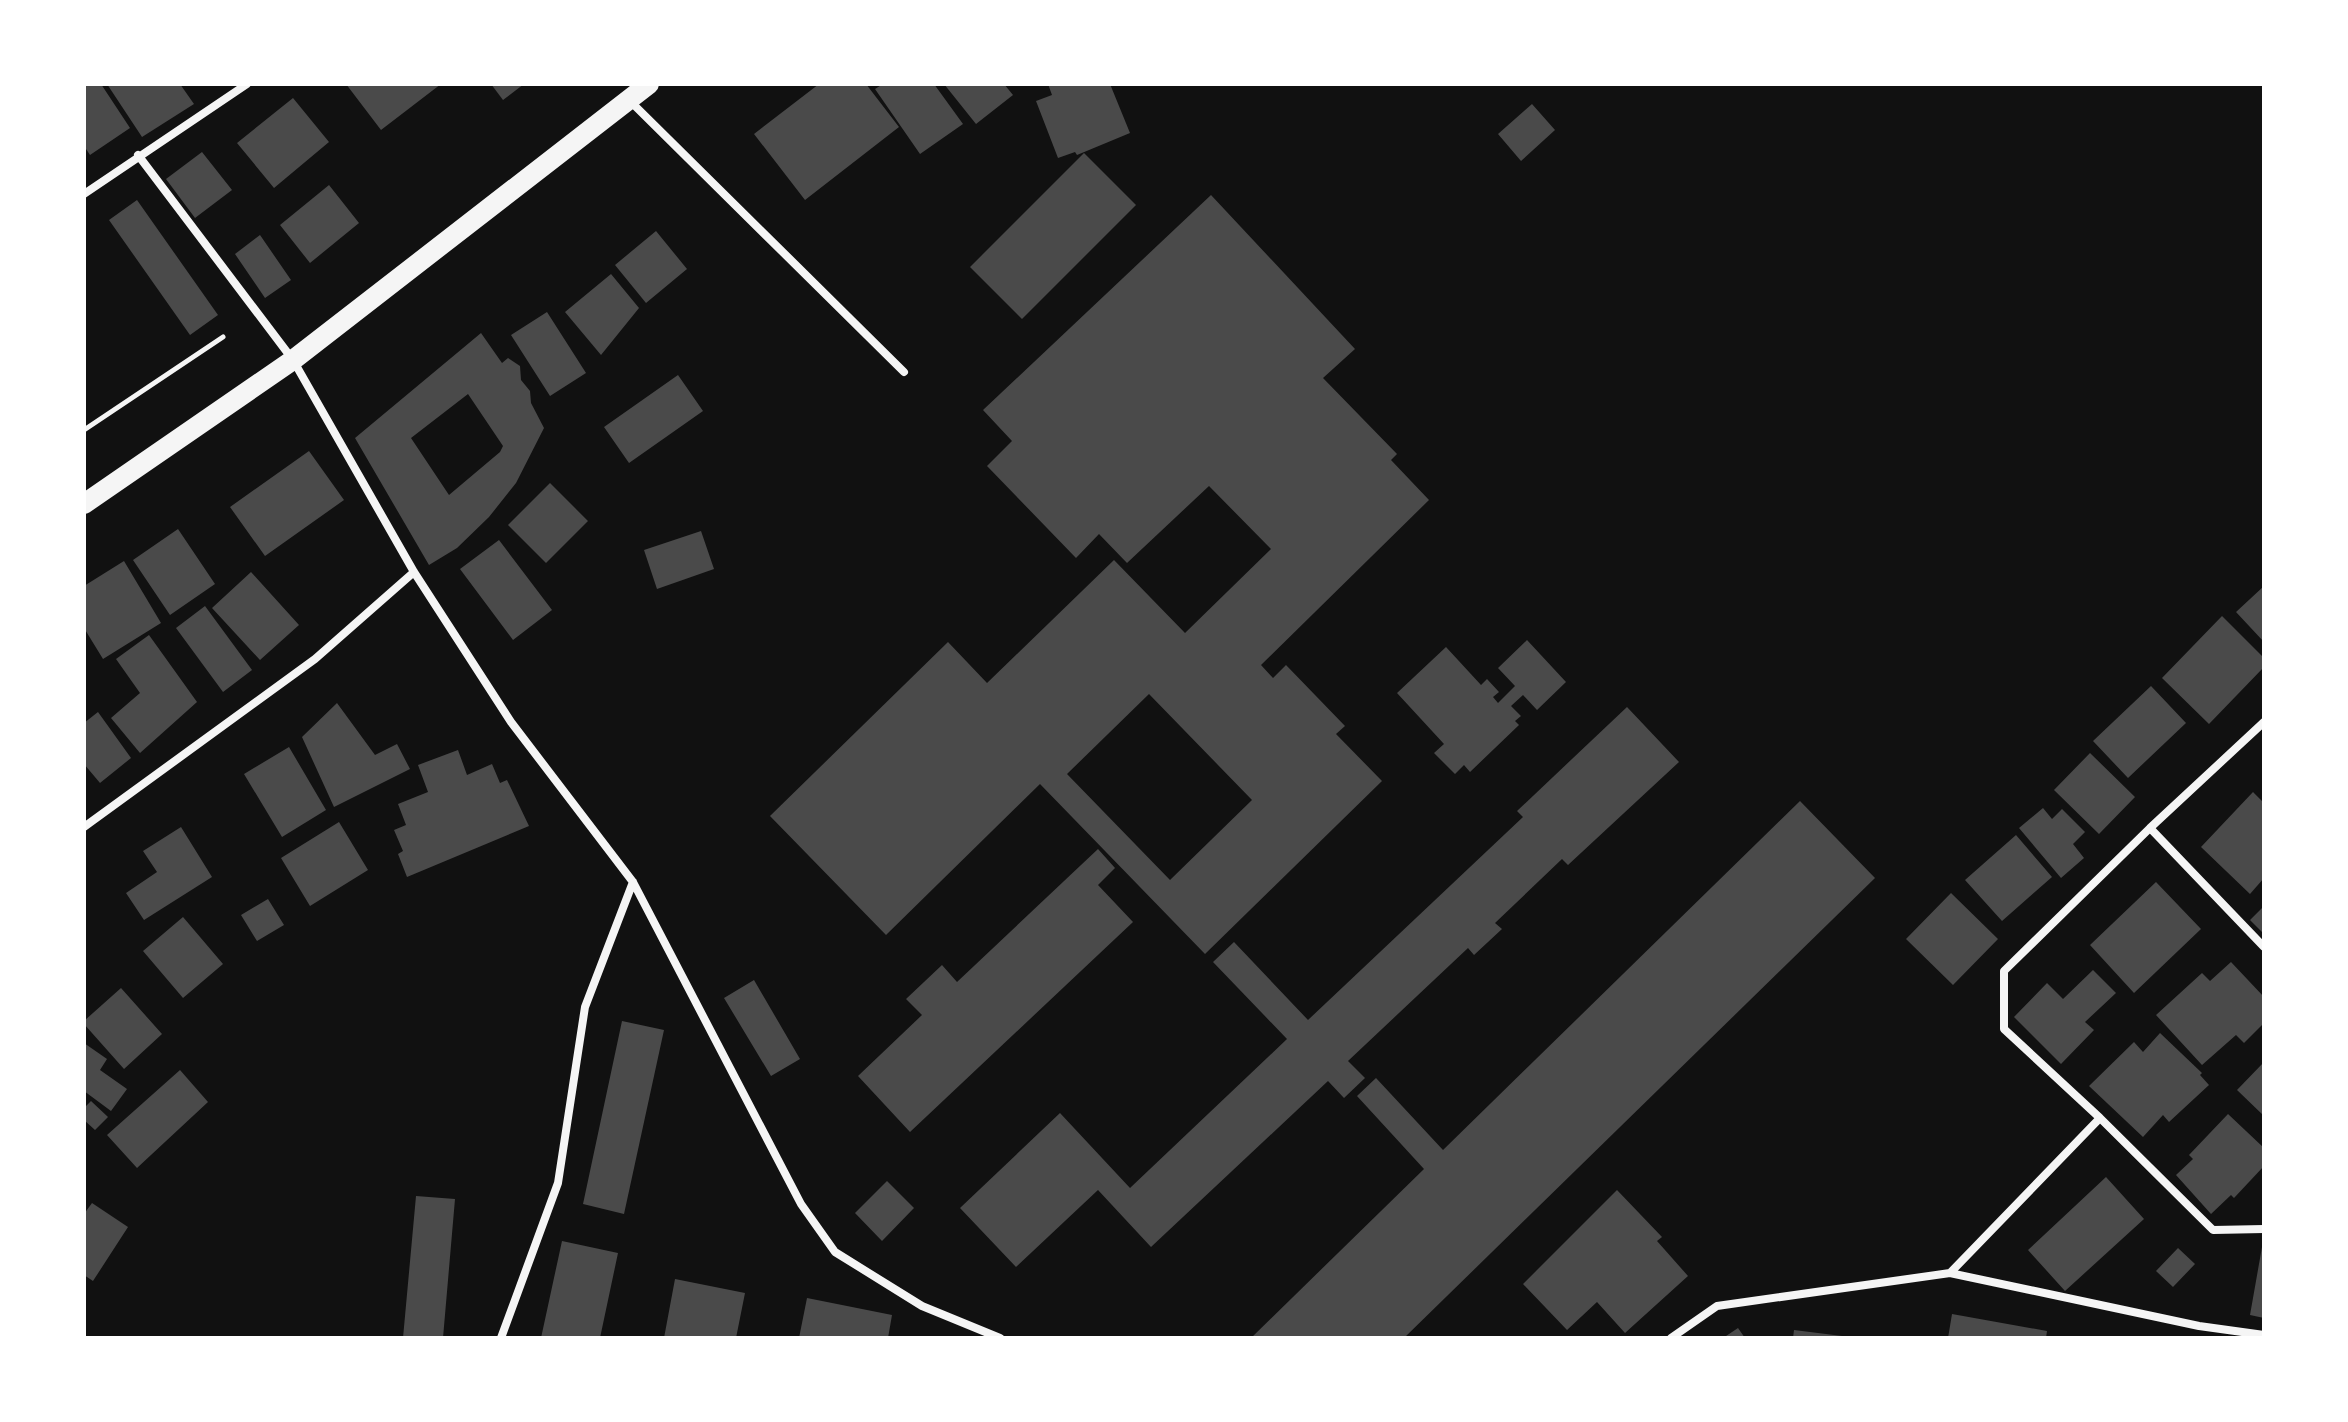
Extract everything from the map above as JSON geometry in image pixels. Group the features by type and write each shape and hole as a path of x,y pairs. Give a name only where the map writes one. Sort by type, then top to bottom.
{"main road":[{"path":"84,504 293,360 649,84"}],"street":[{"path":"84,194 235,87 247,84"},
{"path":"628,99 904,372"},
{"path":"138,155 293,360 414,572 511,722 633,882 801,1204 835,1252 922,1306 1000,1338"},
{"path":"84,827 315,659 414,572"},
{"path":"2264,722 2004,971 2004,1029 2213,1230 2264,1229"},
{"path":"2150,828 2264,947"},
{"path":"501,1338 558,1183 585,1007 633,882"},
{"path":"1950,1273 2100,1118"},
{"path":"1671,1338 1717,1306 1950,1273 2199,1326 2264,1335"},
{"path":"2197,1338 2199,1326"}],"path":[{"path":"84,430 223,337"}],"building":[{"path":"84,84 101,84 130,128 90,155 84,146"},
{"path":"107,84 180,84 194,104 142,137"},
{"path":"346,84 441,84 381,130"},
{"path":"491,84 524,84 503,100"},
{"path":"819,84 866,84 899,127 805,200 754,134"},
{"path":"883,84 934,84 963,124 920,154 875,89"},
{"path":"944,84 1004,84 1013,95 976,124"},
{"path":"1048,84 1110,84 1130,133 1077,155 1075,152 1058,158 1036,101 1052,95"},
{"path":"293,98 329,142 274,188 237,143"},
{"path":"1532,104 1555,130 1521,161 1498,134"},
{"path":"202,152 232,190 195,218 166,179"},
{"path":"1084,153 1136,205 1022,319 970,267"},
{"path":"329,185 359,223 310,263 280,225"},
{"path":"1211,195 1355,349 1323,378 1397,454 1391,460 1429,500 1261,665 1273,678 1286,665 1345,726 1336,734 1382,781 1205,954 1040,784 886,935 770,816 948,642 987,683 1114,560 1185,633 1271,549 1209,486 1127,563 1099,534 1076,558 987,466 1012,441 983,410","holes":["1149,694 1252,800 1170,880 1067,774"]},
{"path":"137,200 218,315 190,335 109,220"},
{"path":"656,231 687,269 646,303 615,265"},
{"path":"260,235 291,280 265,298 235,254"},
{"path":"611,274 639,308 601,355 565,312"},
{"path":"547,312 586,373 550,396 511,335"},
{"path":"481,333 502,363 508,358 520,366 521,380 530,391 531,403 544,428 516,483 489,517 457,548 429,565 355,438","holes":["468,394 503,446 500,452 449,495 411,438"]},
{"path":"678,375 703,411 629,463 604,427"},
{"path":"309,451 344,500 265,556 230,507"},
{"path":"550,483 588,521 546,563 508,525"},
{"path":"178,529 215,584 170,615 133,560"},
{"path":"701,531 714,569 657,589 644,550"},
{"path":"499,540 552,610 513,640 460,569"},
{"path":"124,561 161,623 103,659 84,628 84,586"},
{"path":"251,572 299,625 260,660 212,608"},
{"path":"2264,586 2264,642 2236,612"},
{"path":"205,606 252,670 223,692 176,628"},
{"path":"2222,616 2264,658 2264,667 2209,724 2162,678"},
{"path":"149,635 197,702 140,753 111,718 140,693 116,659"},
{"path":"1527,640 1566,682 1537,710 1523,695 1511,706 1521,716 1515,721 1519,725 1470,772 1464,765 1455,774 1434,753 1444,744 1397,693 1446,647 1481,685 1487,679 1499,692 1493,697 1498,703 1515,686 1498,668"},
{"path":"2151,686 2186,723 2128,778 2093,741"},
{"path":"337,703 375,755 397,744 410,769 334,807 302,737"},
{"path":"1627,707 1679,762 1568,865 1562,859 1495,923 1502,929 1474,955 1468,948 1348,1061 1365,1078 1344,1098 1328,1081 1151,1247 1098,1190 1016,1267 960,1208 1060,1113 1130,1188 1287,1039 1213,962 1234,942 1308,1020 1523,817 1517,811"},
{"path":"98,712 131,758 100,783 84,764 84,723"},
{"path":"289,747 326,810 282,837 244,774"},
{"path":"458,750 467,775 492,764 500,783 507,780 529,826 407,877 398,854 403,851 394,830 406,825 398,804 428,792 418,765"},
{"path":"2090,753 2135,797 2099,834 2054,790"},
{"path":"2253,792 2264,803 2264,878 2250,894 2201,847"},
{"path":"1800,801 1875,878 1404,1338 1251,1338 1424,1169 1357,1096 1376,1078 1443,1150"},
{"path":"2043,808 2052,819 2062,809 2085,832 2073,844 2084,858 2061,878 2019,828"},
{"path":"339,822 368,870 310,906 281,858"},
{"path":"181,827 212,877 144,920 126,893 157,872 143,851"},
{"path":"2016,835 2052,877 2002,921 1965,880"},
{"path":"1098,849 1115,868 1098,885 1133,922 910,1132 858,1076 922,1015 906,999 942,965 957,982"},
{"path":"2156,882 2201,929 2134,993 2090,945"},
{"path":"1951,893 1998,939 1953,985 1906,939"},
{"path":"268,899 284,925 257,941 241,915"},
{"path":"2264,906 2264,934 2250,920"},
{"path":"183,917 223,964 183,998 143,951"},
{"path":"2231,962 2264,997 2264,1023 2244,1043 2236,1035 2202,1065 2156,1015 2202,973 2210,981"},
{"path":"2093,970 2116,993 2085,1022 2094,1030 2061,1064 2014,1017 2047,983 2063,999"},
{"path":"754,980 800,1059 771,1076 724,998"},
{"path":"121,988 162,1034 124,1069 84,1024"},
{"path":"622,1021 664,1030 624,1214 583,1204"},
{"path":"2160,1033 2202,1073 2200,1075 2209,1085 2169,1122 2163,1115 2143,1137 2089,1086 2134,1042 2143,1052"},
{"path":"84,1043 107,1059 100,1070 127,1089 111,1111 84,1091"},
{"path":"2264,1062 2264,1116 2237,1090"},
{"path":"180,1070 208,1102 137,1168 107,1135"},
{"path":"91,1101 108,1117 95,1130 84,1120 84,1108"},
{"path":"2228,1114 2264,1148 2264,1166 2234,1198 2231,1195 2211,1214 2176,1175 2193,1159 2189,1155"},
{"path":"2106,1177 2144,1219 2065,1291 2028,1250"},
{"path":"887,1181 914,1208 882,1241 855,1213"},
{"path":"1617,1190 1662,1237 1657,1241 1688,1276 1625,1333 1597,1302 1567,1330 1523,1284"},
{"path":"416,1196 455,1199 443,1338 403,1338"},
{"path":"92,1203 128,1227 93,1281 84,1275 84,1214"},
{"path":"562,1241 618,1253 600,1338 541,1338"},
{"path":"2264,1247 2264,1318 2250,1315"},
{"path":"2178,1248 2195,1264 2173,1287 2156,1271"},
{"path":"675,1279 745,1293 736,1338 664,1338"},
{"path":"807,1298 892,1315 888,1338 799,1338"},
{"path":"1952,1314 2047,1331 2046,1338 1948,1338"},
{"path":"1738,1328 1745,1338 1723,1338"},
{"path":"1794,1330 1842,1336 1793,1338"}]}
